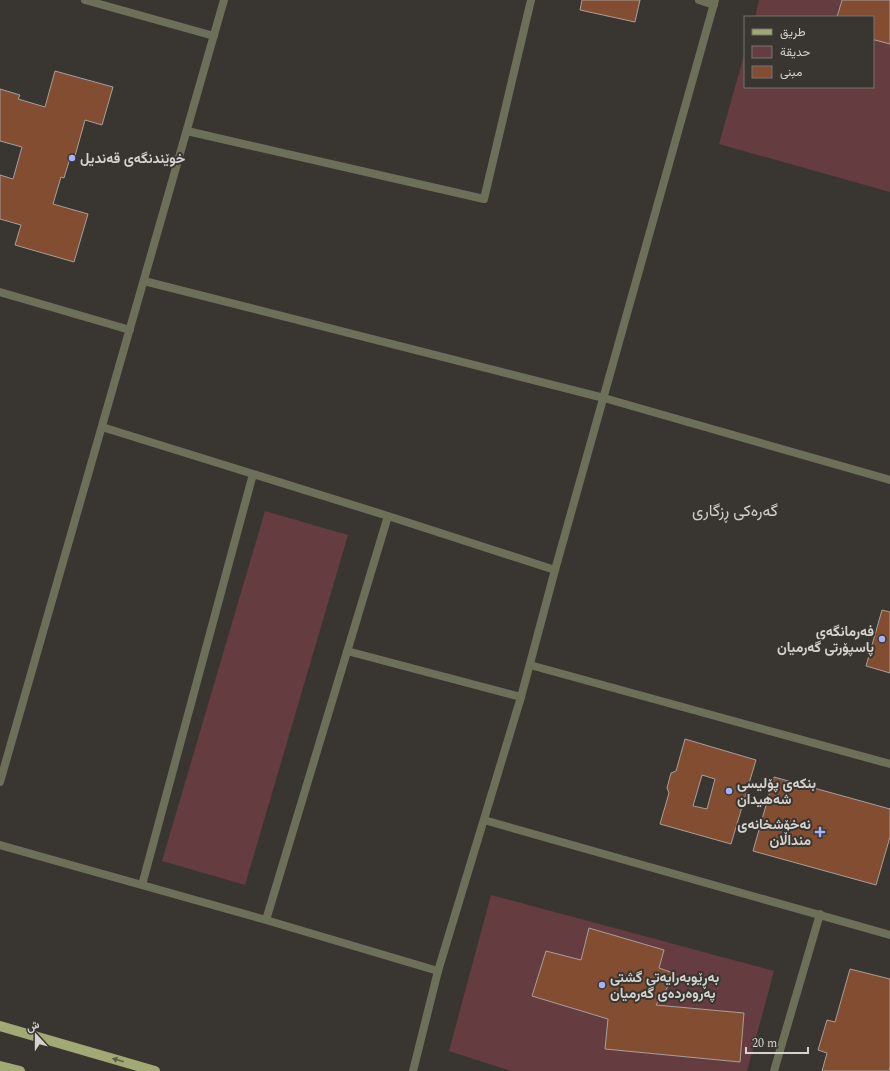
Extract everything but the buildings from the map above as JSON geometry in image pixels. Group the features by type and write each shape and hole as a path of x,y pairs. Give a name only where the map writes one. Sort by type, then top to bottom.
{"main road":[{"path":"0,1026 155,1071"},
{"path":"0,1066 20,1071"}],"street":[{"path":"85,0 214,36"},
{"path":"0,782 1,772 102,427 224,0"},
{"path":"187,131 484,199 531,0"},
{"path":"413,1071 438,971 521,697 555,570 715,3 699,0"},
{"path":"144,281 604,398 890,480"},
{"path":"0,292 130,330"},
{"path":"102,427 388,516 555,570"},
{"path":"142,885 253,474"},
{"path":"266,920 388,516"},
{"path":"347,651 521,697"},
{"path":"530,665 890,764"},
{"path":"484,820 890,935"},
{"path":"0,845 266,920 438,971"},
{"path":"774,1071 820,914"}],"green space":[{"path":"759,0 890,0 890,192 719,144 744,56 744,88 874,88 874,16 755,16"},
{"path":"265,511 348,535 245,885 162,861"},
{"path":"491,895 774,971 747,1071 511,1071 449,1051"}],"place":[{"name":"خوێندنگەی قەندیل","path":"72,158"},
{"name":"فەرمانگەی پاسپۆرتی گەرمیان","path":"882,639"},
{"name":"بنکەی پۆلیسی شەهیدان","path":"729,791"},
{"name":"نەخۆشخانەی منداڵان","path":"820,832"},
{"name":"بەڕێوبەرایەتی گشتی پەروەردەی گەرمیان","path":"602,985"}],"district":[{"name":"گەرەکی ڕزگاری","path":"735,510"}]}
